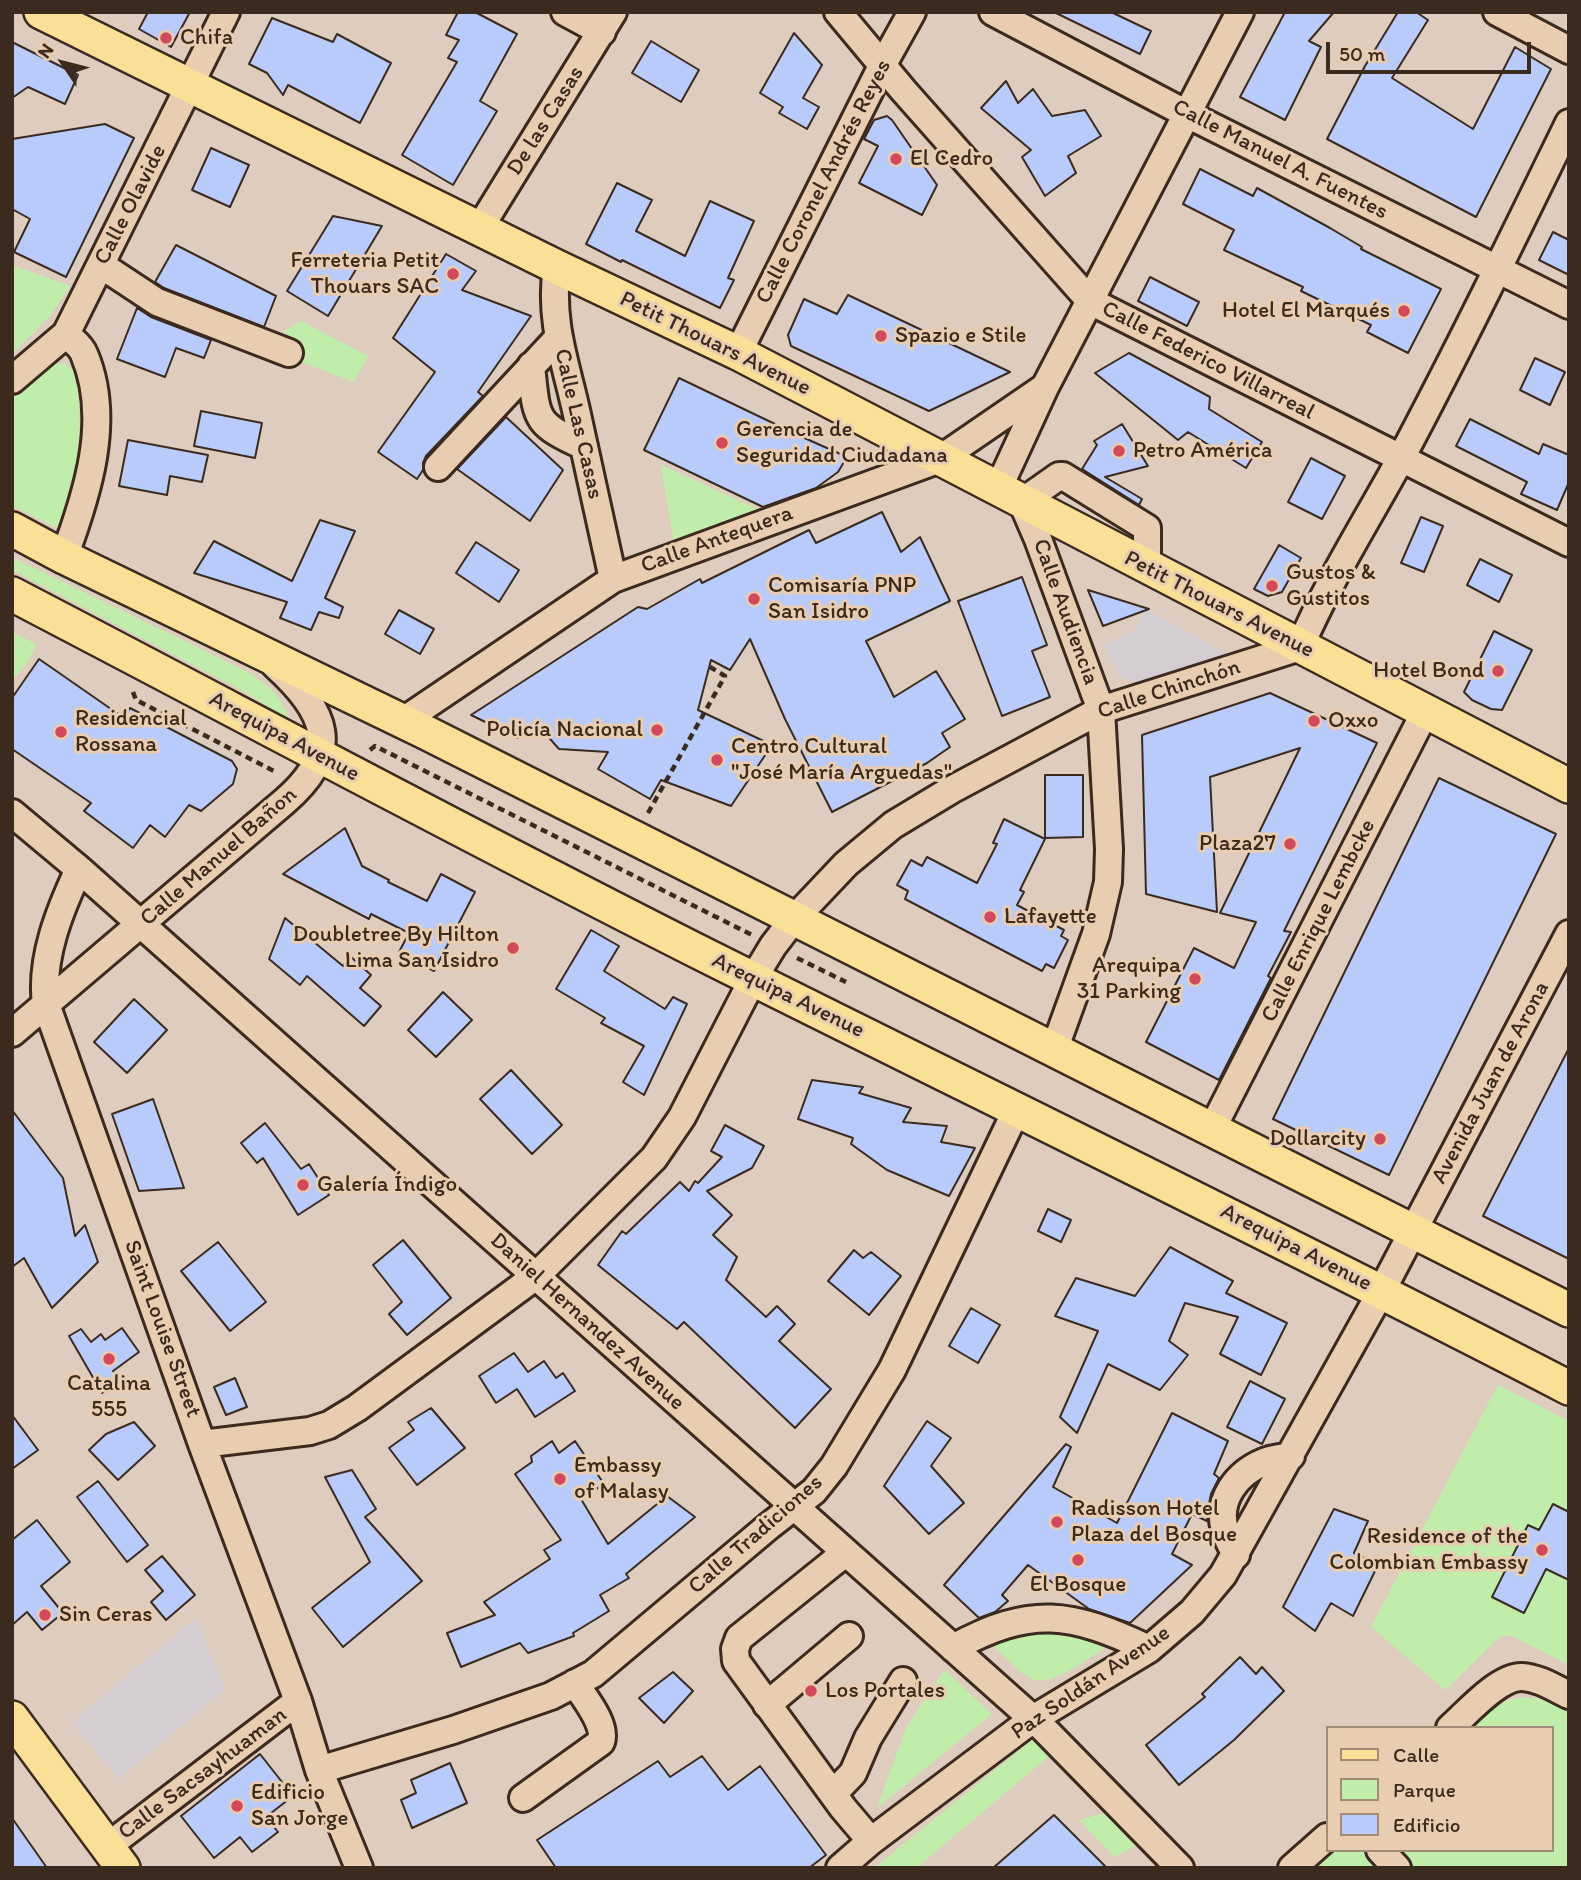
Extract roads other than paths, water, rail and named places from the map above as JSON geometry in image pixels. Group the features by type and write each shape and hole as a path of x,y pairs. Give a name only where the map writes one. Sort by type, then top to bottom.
{"main road":[{"name":"Petit Thouars Avenue","path":"41,12 557,267 738,353 1569,786"},
{"path":"12,529 64,557 403,721 1569,1310"},
{"name":"Arequipa Avenue","path":"12,594 321,757 754,979 1569,1388"},
{"path":"12,1718 116,1857"}],"street":[{"name":"Calle Olavide","path":"12,380 66,334 226,12"},
{"path":"565,12 608,22"},
{"name":"Calle Federico Villarreal","path":"838,12 1090,301 1569,544"},
{"name":"Calle Coronel Andrés Reyes","path":"738,353 882,65 912,12"},
{"name":"Calle Manuel A. Fuentes","path":"993,12 1187,114 1569,305"},
{"path":"1010,496 1045,387 1240,12"},
{"path":"1497,12 1569,50"},
{"name":"De las Casas","path":"480,229 608,22"},
{"path":"1300,647 1313,617 1400,459 1569,123"},
{"path":"101,265 157,302 289,353"},
{"name":"Calle Las Casas","path":"557,267 553,300 558,338 613,579"},
{"path":"64,557 90,480 97,424 92,381 83,351 66,334"},
{"path":"438,467 558,338"},
{"path":"531,366 538,416 557,434 584,446"},
{"name":"Calle Antequera","path":"403,721 613,579 940,459 1045,387"},
{"name":"Calle Audiencia","path":"1010,496 1038,539 1101,710 1110,849 1108,882 1096,934 1054,1050"},
{"name":"Calle Chinchón","path":"202,1444 310,1432 330,1425 536,1276 665,1144 698,1090 754,979 793,920 846,864 893,825 951,790 1101,710 1300,647"},
{"path":"261,652 292,681 314,711 321,733 321,757"},
{"name":"Calle Enrique Lembcke","path":"1212,1129 1425,712"},
{"name":"Calle Manuel Bañon","path":"12,1033 294,794 312,774 321,757"},
{"path":"12,813 79,869"},
{"name":"Daniel Hernandez Avenue","path":"79,869 1033,1720 1180,1868"},
{"name":"Saint Louise Street","path":"79,869 61,908 45,972 46,1004 202,1444 298,1701 319,1770 359,1868"},
{"name":"Avenida Juan de Arona","path":"1414,1231 1569,934"},
{"name":"Calle Tradiciones","path":"319,1770 453,1730 551,1696 593,1674 814,1491 834,1466 892,1370 1017,1109"},
{"name":"Paz Soldán Avenue","path":"840,1868 871,1841 1033,1720 1149,1649 1192,1612 1236,1555 1414,1231"},
{"path":"1236,1555 1225,1530 1222,1512 1228,1491 1244,1473 1265,1461 1291,1456"},
{"path":"845,1553 739,1638 735,1649 736,1661 871,1841"},
{"path":"953,1648 982,1632 1009,1624 1057,1617 1094,1626 1149,1649"},
{"path":"767,1705 849,1636"},
{"path":"1452,1726 1498,1685 1519,1677 1532,1679 1569,1695"},
{"path":"834,1793 853,1773 869,1738 903,1681"},
{"path":"523,1798 601,1742 603,1736 598,1721 575,1684"},
{"name":"Calle Sacsayhuaman","path":"116,1857 298,1701"},
{"path":"1292,1868 1326,1838"},
{"path":"1382,1852 1397,1868"}],"place":[{"name":"Chifa","path":"166,38"},
{"name":"El Cedro","path":"896,159"},
{"name":"Ferreteria Petit Thouars SAC","path":"453,274"},
{"name":"Hotel El Marqués","path":"1404,311"},
{"name":"Spazio e Stile","path":"881,336"},
{"name":"Gerencia de Seguridad Ciudadana","path":"722,443"},
{"name":"Petro América","path":"1119,451"},
{"name":"Gustos & Gustitos","path":"1272,586"},
{"name":"Comisaría PNP San Isidro","path":"754,599"},
{"name":"Hotel Bond","path":"1498,671"},
{"name":"Oxxo","path":"1314,721"},
{"name":"Policía Nacional","path":"657,730"},
{"name":"Residencial Rossana","path":"61,732"},
{"name":"Centro Cultural \"José María Arguedas\"","path":"717,760"},
{"name":"Plaza27","path":"1290,844"},
{"name":"Lafayette","path":"990,917"},
{"name":"Doubletree By Hilton Lima San Isidro","path":"513,948"},
{"name":"Arequipa 31 Parking","path":"1195,979"},
{"name":"Dollarcity","path":"1380,1139"},
{"name":"Galería Índigo","path":"303,1185"},
{"name":"Catalina 555","path":"109,1359"},
{"name":"Embassy of Malasy","path":"560,1479"},
{"name":"Radisson Hotel Plaza del Bosque","path":"1057,1522"},
{"name":"Residence of the Colombian Embassy","path":"1542,1550"},
{"name":"El Bosque","path":"1078,1560"},
{"name":"Sin Ceras","path":"45,1615"},
{"name":"Los Portales","path":"811,1691"},
{"name":"Edificio San Jorge","path":"237,1806"}]}
